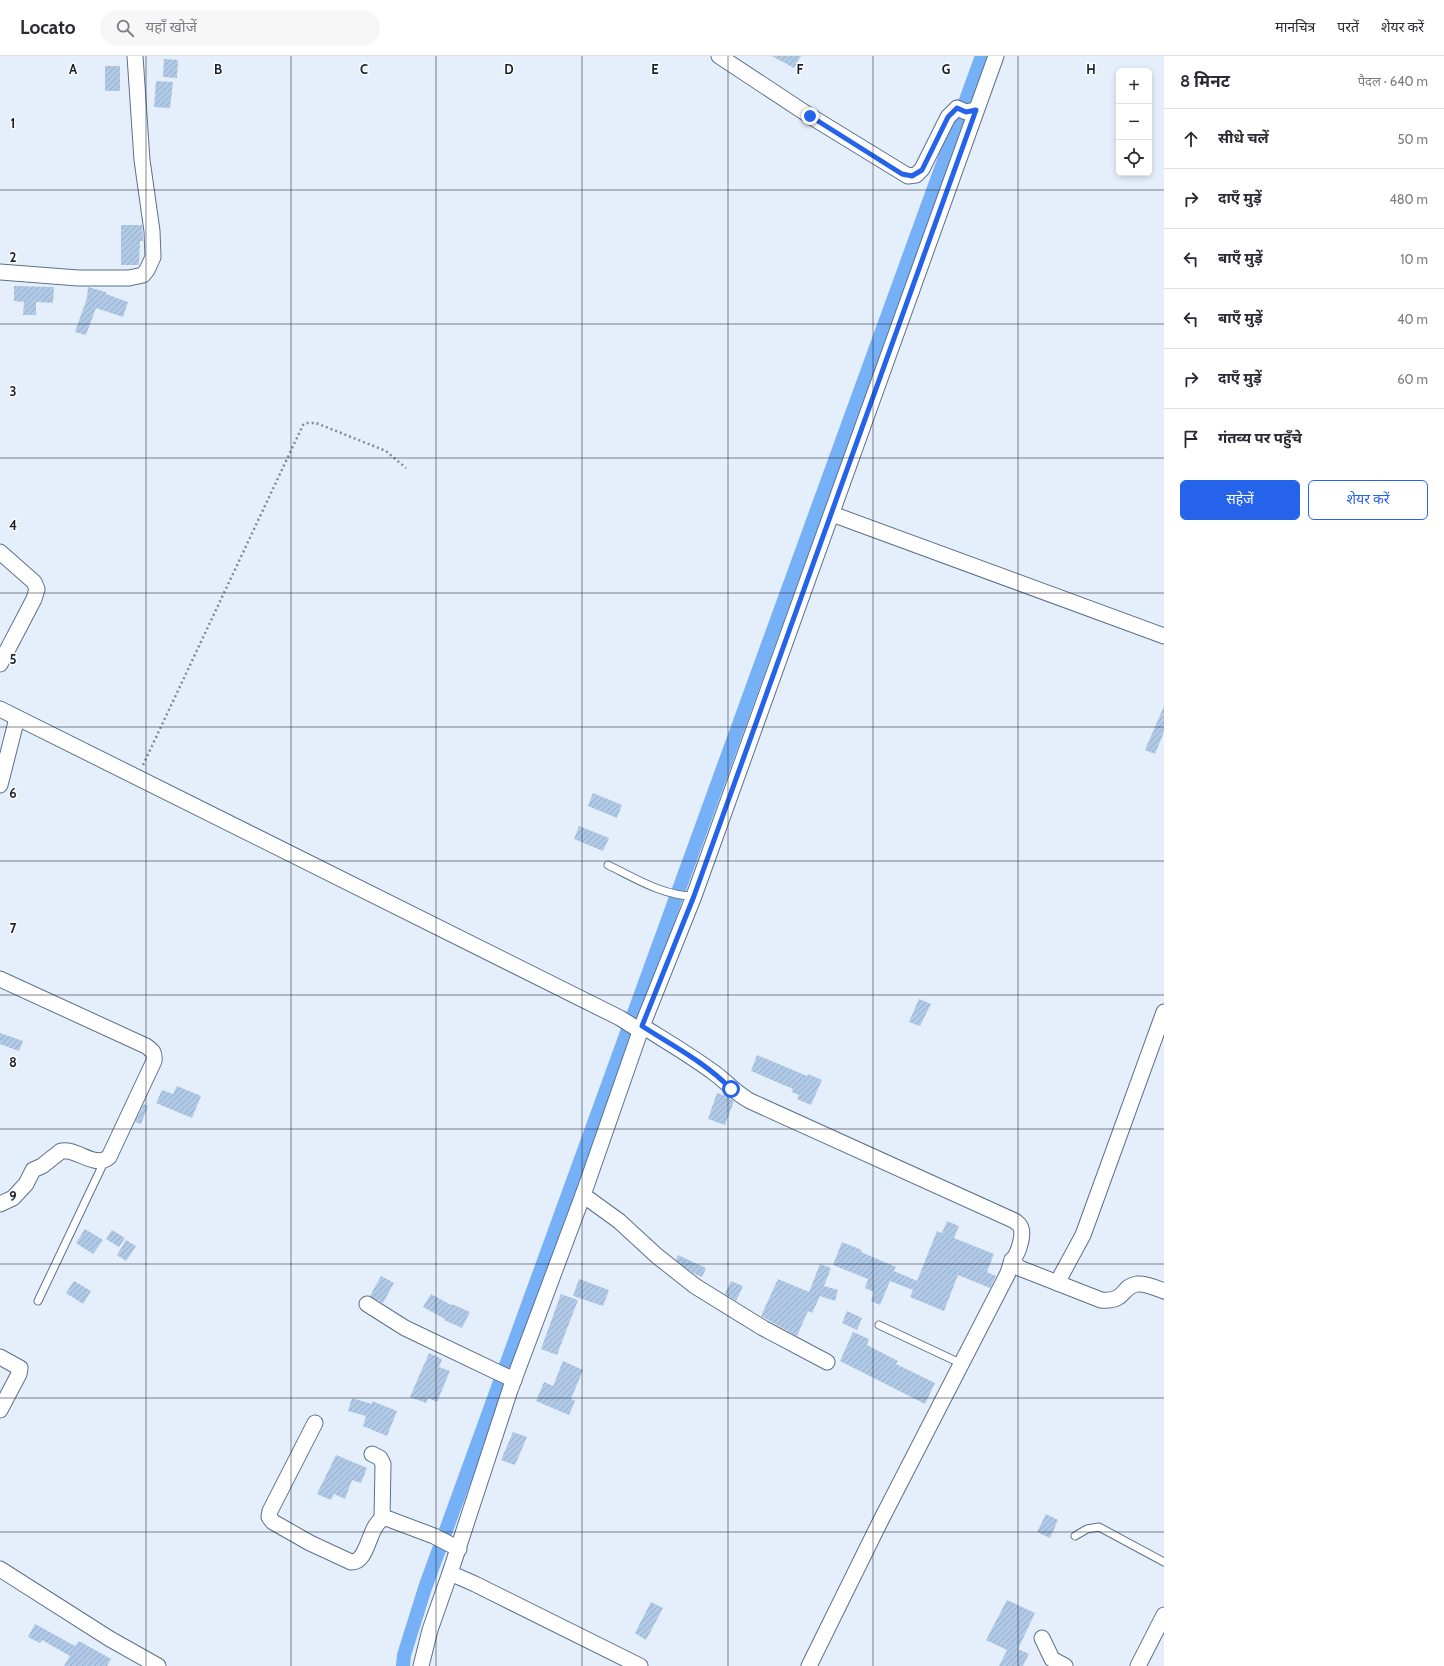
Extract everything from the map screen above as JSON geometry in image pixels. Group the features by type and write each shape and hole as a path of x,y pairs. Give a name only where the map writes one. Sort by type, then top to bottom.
{"street":[{"path":"0,272 78,278 129,278 143,275 147,270 153,257 152,231 142,160 135,56"},
{"path":"719,56 817,120 908,176 916,175 922,170 948,117 966,110"},
{"path":"420,1666 430,1630 450,1574 456,1548 511,1378 583,1195 640,1028 832,514 966,110 997,57"},
{"path":"832,514 1164,636"},
{"path":"0,552 34,582 37,589 34,599 0,664"},
{"path":"0,709 91,756 138,777 640,1028 710,1070 740,1096 1015,1221 1020,1226 1022,1231 1016,1257 1012,1260 1008,1274 809,1666"},
{"path":"0,785 17,718"},
{"path":"0,978 152,1050 155,1055 154,1062 109,1157 105,1160 97,1162 74,1151 61,1151 42,1166 33,1170 26,1184 13,1198 0,1204"},
{"path":"1057,1283 1083,1235 1164,1012"},
{"path":"583,1195 619,1221 657,1256 695,1286 763,1328 827,1362"},
{"path":"1012,1260 1019,1268 1102,1300 1110,1301 1118,1299 1135,1284 1142,1284 1164,1290"},
{"path":"366,1304 405,1328 511,1378"},
{"path":"0,1410 20,1371 18,1366 1,1352"},
{"path":"315,1423 270,1511 271,1519 310,1543 340,1558 355,1562 361,1558 377,1523 382,1518 383,1464 380,1458 372,1454"},
{"path":"382,1518 393,1519 434,1536 456,1548"},
{"path":"0,1569 110,1639 158,1666"},
{"path":"450,1574 475,1584 640,1666"},
{"path":"1138,1666 1164,1615"},
{"path":"1042,1638 1052,1659 1065,1666"}],"lane":[{"path":"608,865 673,894 690,896"},
{"path":"38,1301 105,1160"},
{"path":"879,1325 962,1364"},
{"path":"1075,1536 1087,1529 1099,1527 1164,1562"}],"path":[{"path":"138,777 303,425 306,423 316,423 386,451 406,468"}],"building":[{"path":"772,56 801,56 794,68"},
{"path":"164,59 178,60 177,78 163,77"},
{"path":"105,66 120,66 120,91 105,91"},
{"path":"156,81 173,82 170,108 154,107"},
{"path":"121,225 142,225 143,241 140,241 139,265 121,265"},
{"path":"14,286 54,287 53,303 36,302 36,315 23,315 24,302 14,301"},
{"path":"88,287 106,292 106,294 128,302 123,317 96,308 86,335 75,332 87,298"},
{"path":"1164,706 1164,732 1155,754 1145,750"},
{"path":"593,793 622,805 617,818 588,806"},
{"path":"579,826 609,838 603,851 574,839"},
{"path":"919,999 931,1004 920,1026 909,1022"},
{"path":"0,1033 23,1041 19,1051 0,1044"},
{"path":"757,1055 807,1076 808,1074 822,1080 811,1105 797,1099 799,1095 792,1092 793,1089 751,1071"},
{"path":"177,1086 201,1096 192,1118 156,1103 162,1090 173,1094"},
{"path":"717,1093 729,1097 734,1101 725,1125 708,1119"},
{"path":"144,1104 148,1106 141,1124 135,1122"},
{"path":"947,1221 959,1226 954,1238 994,1254 987,1272 996,1276 990,1288 958,1275 944,1311 910,1297 913,1290 890,1281 880,1305 871,1301 874,1292 865,1288 868,1279 833,1265 842,1242 896,1267 894,1271 917,1281 937,1231 942,1233"},
{"path":"85,1229 103,1240 93,1254 76,1243"},
{"path":"112,1230 125,1238 119,1247 106,1239"},
{"path":"126,1240 136,1246 126,1261 117,1255"},
{"path":"678,1255 706,1268 702,1277 693,1273 676,1260"},
{"path":"820,1264 831,1268 824,1286 838,1290 835,1301 820,1296 812,1313 808,1311 797,1336 761,1316 778,1279 809,1292"},
{"path":"381,1276 394,1283 383,1303 370,1296"},
{"path":"579,1279 609,1290 603,1306 573,1296"},
{"path":"74,1281 91,1291 83,1304 66,1293"},
{"path":"731,1281 743,1286 736,1301 725,1294"},
{"path":"431,1294 451,1305 452,1304 470,1312 462,1328 444,1320 445,1319 423,1307"},
{"path":"561,1294 578,1300 557,1355 541,1349"},
{"path":"847,1311 862,1318 857,1330 842,1323"},
{"path":"853,1332 869,1339 867,1345 898,1361 896,1364 935,1383 925,1404 840,1361"},
{"path":"429,1353 442,1359 439,1367 450,1371 437,1402 428,1398 426,1403 410,1397"},
{"path":"563,1361 583,1370 571,1399 575,1401 569,1415 536,1401 544,1382 553,1386"},
{"path":"352,1398 372,1404 372,1401 397,1411 387,1436 363,1426 366,1416 348,1411"},
{"path":"513,1432 527,1437 515,1465 501,1460"},
{"path":"336,1455 367,1468 361,1483 352,1480 345,1499 334,1494 331,1500 317,1494"},
{"path":"1046,1514 1058,1520 1050,1538 1037,1532"},
{"path":"1007,1600 1035,1613 1018,1649 1029,1654 1023,1666 999,1666 1007,1650 986,1640"},
{"path":"651,1602 663,1608 646,1640 635,1633"},
{"path":"35,1624 75,1646 79,1641 111,1659 107,1666 64,1666 70,1656 42,1640 40,1643 28,1637"}],"waterway":[{"path":"403,1666 404,1655 425,1588 982,56"}],"route":[{"path":"731,1089 715,1073 700,1062 642,1026 694,896 756,727 976,110 966,112 957,108 952,112 948,117 922,170 916,175 912,176 902,174 810,116"}]}
